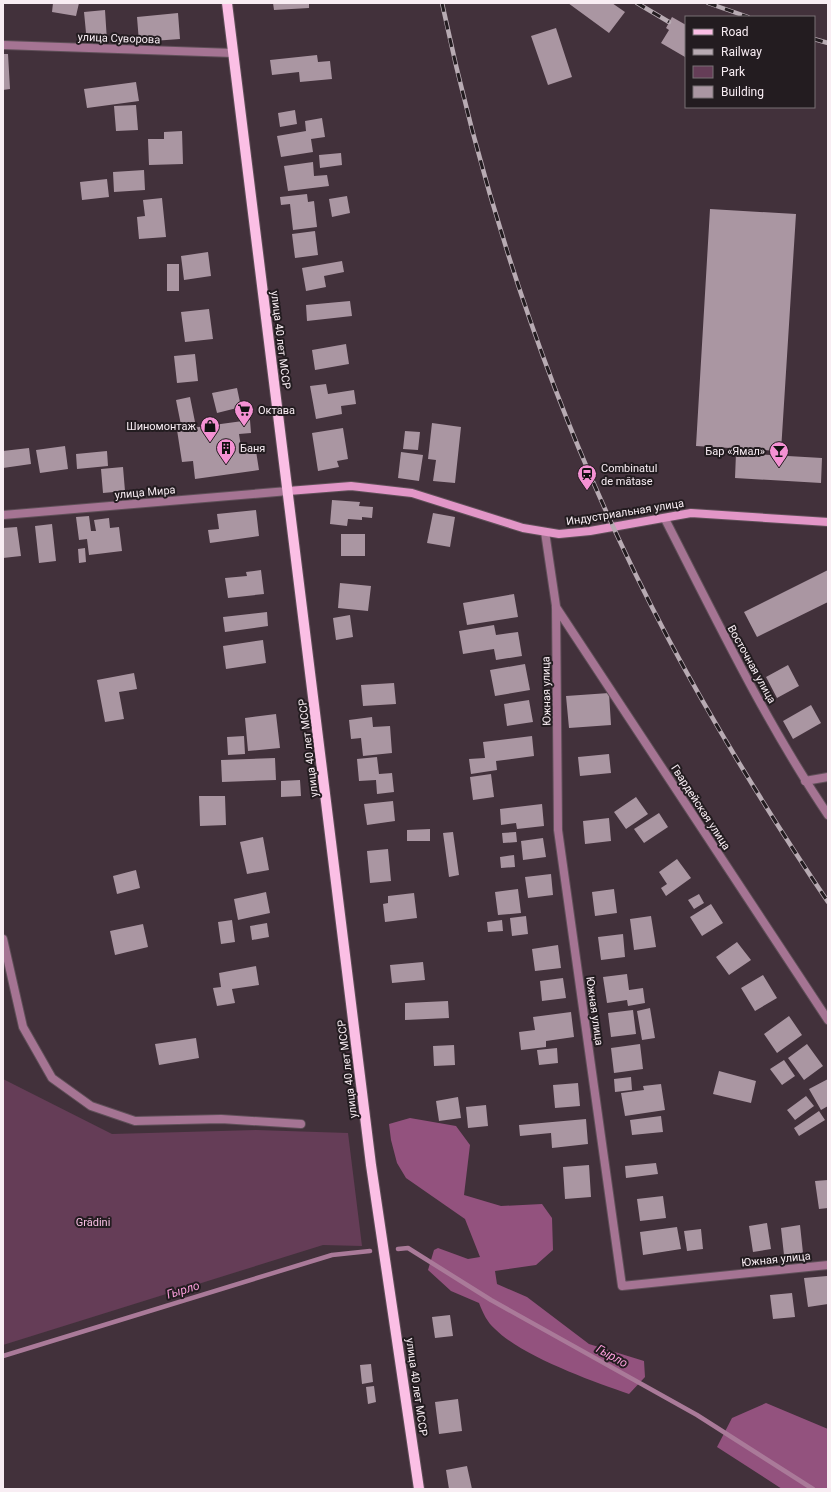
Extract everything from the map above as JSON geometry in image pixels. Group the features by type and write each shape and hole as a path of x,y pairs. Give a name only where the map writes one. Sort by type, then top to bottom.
{"main road":[{"name":"улица 40 лет МССР","path":"227,3 371,1165 419,1489"}],"street":[{"name":"улица Суворова","path":"3,45 233,54"},
{"name":"Индустриальная улица","path":"288,491 350,486 412,493 523,528 545,532 574,533 665,519 691,513 828,522"},
{"name":"улица Мира","path":"3,515 288,491"},
{"name":"Восточная улица","path":"665,519 735,657 806,782 828,815"},
{"name":"Южная улица","path":"545,532 556,606 558,830 622,1286 828,1265"},
{"name":"Гвардейская улица","path":"556,606 828,1020"},
{"path":"806,782 828,777"},
{"path":"3,939 23,1027 52,1078 91,1106 135,1121 221,1118 301,1124"}],"green space":[{"name":"Grădini","path":"3,1079 112,1134 256,1130 348,1133 362,1246 323,1245 3,1345"}],"shaded area":[{"path":"410,1118 456,1126 470,1145 464,1195 501,1206 542,1204 552,1218 553,1250 536,1265 495,1271 497,1284 527,1297 589,1344 644,1361 645,1377 629,1394 558,1367 522,1349 492,1326 479,1303 451,1291 428,1270 434,1250 438,1248 468,1259 480,1257 465,1219 406,1178 397,1163 391,1140 389,1124"},
{"path":"766,1403 828,1429 828,1489 782,1489 717,1447 732,1418"}],"building":[{"path":"53,3 79,3 76,16 52,12"},
{"path":"273,3 309,3 309,8 274,10"},
{"path":"568,3 612,3 625,12 609,33"},
{"path":"105,10 107,41 87,43 84,12"},
{"path":"178,13 180,39 139,42 137,17"},
{"path":"672,17 685,24 685,57 661,43 669,30 666,28"},
{"path":"556,28 572,77 548,85 531,36"},
{"path":"3,54 8,54 10,89 3,90"},
{"path":"317,55 318,62 330,61 332,79 300,82 299,72 272,75 270,60"},
{"path":"136,82 139,101 87,108 84,89"},
{"path":"136,105 138,130 116,131 114,106"},
{"path":"295,110 297,124 280,127 278,113"},
{"path":"322,118 325,137 311,139 313,152 281,157 277,136 306,131 305,121"},
{"path":"182,131 183,164 149,165 148,139 164,139 164,132"},
{"path":"341,153 342,165 320,168 319,155"},
{"path":"313,162 314,176 327,175 329,186 288,191 284,166"},
{"path":"144,170 145,190 114,192 113,172"},
{"path":"107,179 109,197 82,200 80,182"},
{"path":"307,194 308,202 314,201 317,227 293,230 290,204 281,205 280,197"},
{"path":"347,196 350,213 332,217 329,199"},
{"path":"162,198 166,237 139,239 137,217 145,216 143,200"},
{"path":"710,209 796,214 781,451 696,446"},
{"path":"315,231 318,255 295,258 292,234"},
{"path":"208,252 211,276 184,280 181,256"},
{"path":"342,261 344,272 324,276 326,287 306,291 302,268"},
{"path":"167,264 179,264 179,291 167,291"},
{"path":"350,301 352,316 307,321 306,305"},
{"path":"209,309 213,339 185,342 181,312"},
{"path":"346,344 349,364 315,370 312,350"},
{"path":"195,354 198,381 177,383 174,356"},
{"path":"326,384 328,394 354,390 356,404 341,406 342,414 316,419 310,386"},
{"path":"237,388 241,407 217,413 212,393"},
{"path":"190,397 195,422 181,425 176,400"},
{"path":"250,420 251,433 239,434 242,453 256,451 259,470 195,479 193,461 182,462 177,430"},
{"path":"432,423 461,427 455,483 433,481 436,460 428,459"},
{"path":"343,428 348,459 337,461 339,467 318,471 312,433"},
{"path":"405,431 420,432 418,450 403,449"},
{"path":"65,446 68,469 40,473 36,450"},
{"path":"29,448 31,464 3,468 3,451"},
{"path":"107,451 108,466 77,469 76,454"},
{"path":"401,452 423,455 419,481 398,478"},
{"name":"Бар «Ямал»","path":"736,453 822,458 821,483 735,478"},
{"path":"123,467 125,491 103,493 101,469"},
{"path":"332,500 360,502 359,506 373,507 372,518 362,517 362,520 348,519 347,526 330,524"},
{"path":"256,510 259,536 210,543 208,530 219,529 217,514"},
{"path":"433,513 455,517 450,547 427,543"},
{"path":"89,516 91,531 96,531 94,520 109,518 110,528 119,527 122,551 89,555 87,539 79,540 76,517"},
{"path":"52,524 56,561 39,563 35,526"},
{"path":"17,527 21,556 3,558 3,528"},
{"path":"341,534 365,534 365,556 341,556"},
{"path":"85,548 86,562 79,563 78,549"},
{"path":"261,570 264,594 228,598 225,578 247,576 246,572"},
{"path":"828,570 828,602 757,637 744,612"},
{"path":"340,583 371,586 368,611 338,608"},
{"path":"514,594 518,617 467,625 463,603"},
{"path":"267,612 268,626 225,632 223,617"},
{"path":"350,615 353,637 336,640 333,618"},
{"path":"494,625 496,635 518,632 522,656 496,660 494,649 463,654 459,631"},
{"path":"263,640 266,663 226,669 223,646"},
{"path":"525,664 530,690 495,696 490,670"},
{"path":"788,665 799,686 777,698 766,677"},
{"path":"134,673 137,689 119,692 124,719 105,722 97,680"},
{"path":"394,683 396,704 363,706 361,685"},
{"path":"609,693 611,725 569,728 566,696"},
{"path":"529,700 533,722 507,726 504,704"},
{"path":"811,705 821,723 793,739 783,721"},
{"path":"276,714 280,748 248,751 245,718"},
{"path":"372,717 373,727 390,726 392,753 363,756 361,738 351,739 349,720"},
{"path":"244,736 245,754 228,755 227,737"},
{"path":"532,736 534,756 496,761 497,770 471,774 469,759 485,758 483,742"},
{"path":"609,754 611,773 580,776 578,757"},
{"path":"377,757 379,774 392,773 394,792 377,794 376,780 359,781 357,759"},
{"path":"275,758 276,780 222,782 221,760"},
{"path":"491,774 494,797 473,800 470,777"},
{"path":"300,780 301,796 281,797 281,781"},
{"path":"199,796 225,796 226,825 200,826"},
{"path":"636,797 648,814 626,829 614,812"},
{"path":"393,801 395,821 367,825 364,804"},
{"path":"542,804 544,826 517,829 516,823 501,825 500,809"},
{"path":"659,813 668,827 644,843 634,829"},
{"path":"609,818 611,841 585,844 583,821"},
{"path":"430,829 430,841 407,841 407,830"},
{"path":"453,832 459,875 449,877 443,833"},
{"path":"516,832 517,842 503,843 502,833"},
{"path":"263,837 269,870 247,874 240,842"},
{"path":"543,838 546,857 523,860 521,841"},
{"path":"388,849 391,881 370,883 367,851"},
{"path":"514,855 515,867 501,868 500,857"},
{"path":"677,859 691,878 666,896 661,888 667,884 659,872"},
{"path":"136,870 140,888 117,894 113,876"},
{"path":"551,874 553,895 528,898 525,877"},
{"path":"518,889 521,913 498,915 495,892"},
{"path":"614,889 617,913 595,916 592,892"},
{"path":"266,892 270,913 238,920 234,899"},
{"path":"414,893 417,918 385,922 383,904 388,903 388,896"},
{"path":"699,894 704,903 694,909 688,900"},
{"path":"711,904 723,923 702,936 690,917"},
{"path":"526,916 528,934 512,936 510,918"},
{"path":"651,916 656,947 634,950 630,919"},
{"path":"232,920 235,942 221,944 218,922"},
{"path":"502,920 503,931 488,932 487,922"},
{"path":"267,923 269,937 252,940 250,926"},
{"path":"143,924 148,947 115,955 110,931"},
{"path":"623,934 625,957 601,960 598,937"},
{"path":"737,942 751,960 729,975 716,957"},
{"path":"558,945 561,968 535,971 532,949"},
{"path":"423,962 425,980 392,983 390,965"},
{"path":"256,966 259,985 232,989 235,1003 217,1006 213,988 221,987 219,973"},
{"path":"627,974 629,990 643,988 645,1003 628,1006 627,1000 607,1003 603,977"},
{"path":"763,975 777,998 755,1011 741,988"},
{"path":"563,978 566,998 542,1001 540,981"},
{"path":"448,1001 449,1018 405,1020 405,1003"},
{"path":"650,1008 655,1038 642,1040 637,1011"},
{"path":"633,1010 636,1034 611,1037 608,1013"},
{"path":"571,1012 574,1037 546,1041 546,1047 521,1050 519,1032 535,1030 533,1017"},
{"path":"789,1016 802,1035 777,1053 764,1034"},
{"path":"196,1038 199,1058 159,1065 155,1044"},
{"path":"640,1044 643,1069 614,1073 611,1048"},
{"path":"807,1044 823,1066 804,1080 788,1058"},
{"path":"454,1045 455,1065 434,1066 433,1046"},
{"path":"557,1048 558,1063 539,1065 537,1050"},
{"path":"784,1060 795,1076 782,1085 770,1069"},
{"path":"719,1071 756,1081 751,1103 713,1094"},
{"path":"631,1077 632,1090 615,1092 614,1079"},
{"path":"828,1079 828,1106 821,1110 809,1089"},
{"path":"578,1083 580,1106 555,1108 553,1085"},
{"path":"661,1084 665,1110 625,1116 621,1093 644,1090 643,1086"},
{"path":"806,1096 814,1106 795,1120 787,1110"},
{"path":"458,1097 461,1118 439,1121 436,1101"},
{"path":"486,1105 488,1126 468,1128 466,1107"},
{"path":"819,1111 825,1120 799,1136 794,1128"},
{"path":"661,1116 663,1132 632,1135 630,1120"},
{"path":"586,1119 588,1144 552,1148 551,1133 520,1136 519,1125"},
{"path":"656,1163 658,1174 626,1178 625,1166"},
{"path":"589,1165 591,1197 565,1199 563,1167"},
{"path":"828,1180 828,1208 819,1209 815,1181"},
{"path":"663,1196 666,1218 640,1221 637,1199"},
{"path":"767,1223 771,1249 753,1252 749,1226"},
{"path":"800,1225 803,1253 784,1255 781,1228"},
{"path":"677,1227 681,1249 643,1255 640,1232"},
{"path":"701,1229 703,1249 687,1251 684,1231"},
{"path":"827,1276 828,1304 808,1307 804,1278"},
{"path":"792,1293 795,1317 773,1319 770,1295"},
{"path":"450,1315 453,1336 435,1338 432,1317"},
{"path":"371,1364 373,1382 362,1384 360,1365"},
{"path":"374,1386 376,1402 368,1404 366,1387"},
{"path":"458,1399 462,1431 439,1434 435,1402"},
{"path":"467,1466 472,1489 449,1489 446,1470"}],"waterway":[{"name":"Гырло","path":"398,1249 408,1248 491,1300 697,1415 813,1489"},
{"name":"Гырло","path":"3,1356 332,1255 370,1251"}],"railway":[{"path":"442,3 482,168 507,249 533,329 563,409 595,487 631,564 687,674 745,773 828,902"},
{"path":"637,3 669,22"},
{"path":"708,3 745,16"},
{"path":"815,39 828,43"}],"place":[{"name":"Октава","path":"244,427"},
{"name":"Шиномонтаж","path":"210,443"},
{"name":"Баня","path":"226,465"},
{"name":"Бар «Ямал»","path":"779,468"},
{"name":"Combinatul de mătase","path":"587,491"}]}
